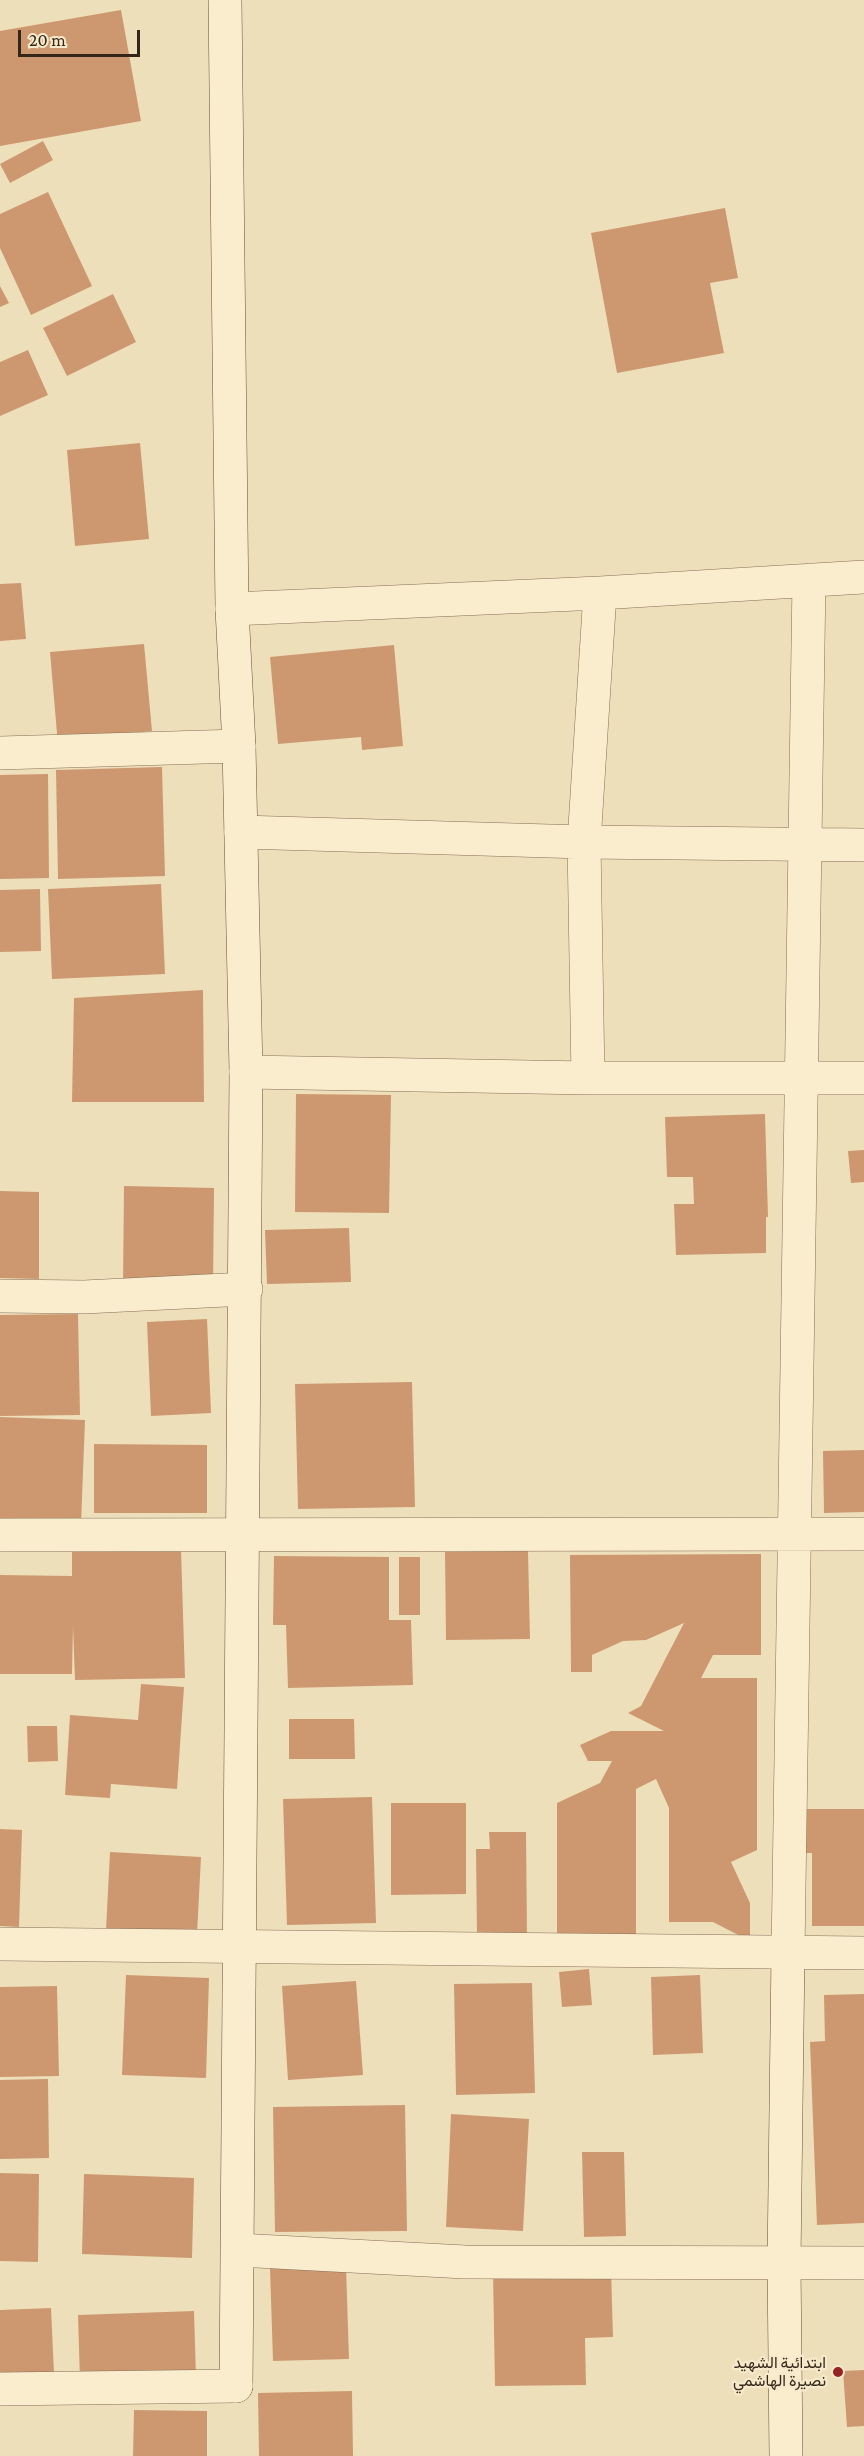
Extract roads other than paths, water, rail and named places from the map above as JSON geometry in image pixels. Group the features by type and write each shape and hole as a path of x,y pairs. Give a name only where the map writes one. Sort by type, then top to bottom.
{"street":[{"path":"0,2389 236,2386 246,1072 239,746 232,609 225,0"},
{"path":"232,609 600,593 864,577"},
{"path":"786,2456 784,2263 809,580"},
{"path":"588,1078 584,843 600,593"},
{"path":"0,753 239,746"},
{"path":"241,832 584,843 864,845"},
{"path":"246,1072 588,1078 864,1078"},
{"path":"0,1296 84,1297 246,1289"},
{"path":"0,1535 864,1534"},
{"path":"0,1944 864,1953"},
{"path":"238,2250 465,2262 864,2263"}],"place":[{"name":"ابتدائية الشهيد نصيرة الهاشمي","path":"838,2372"}]}
